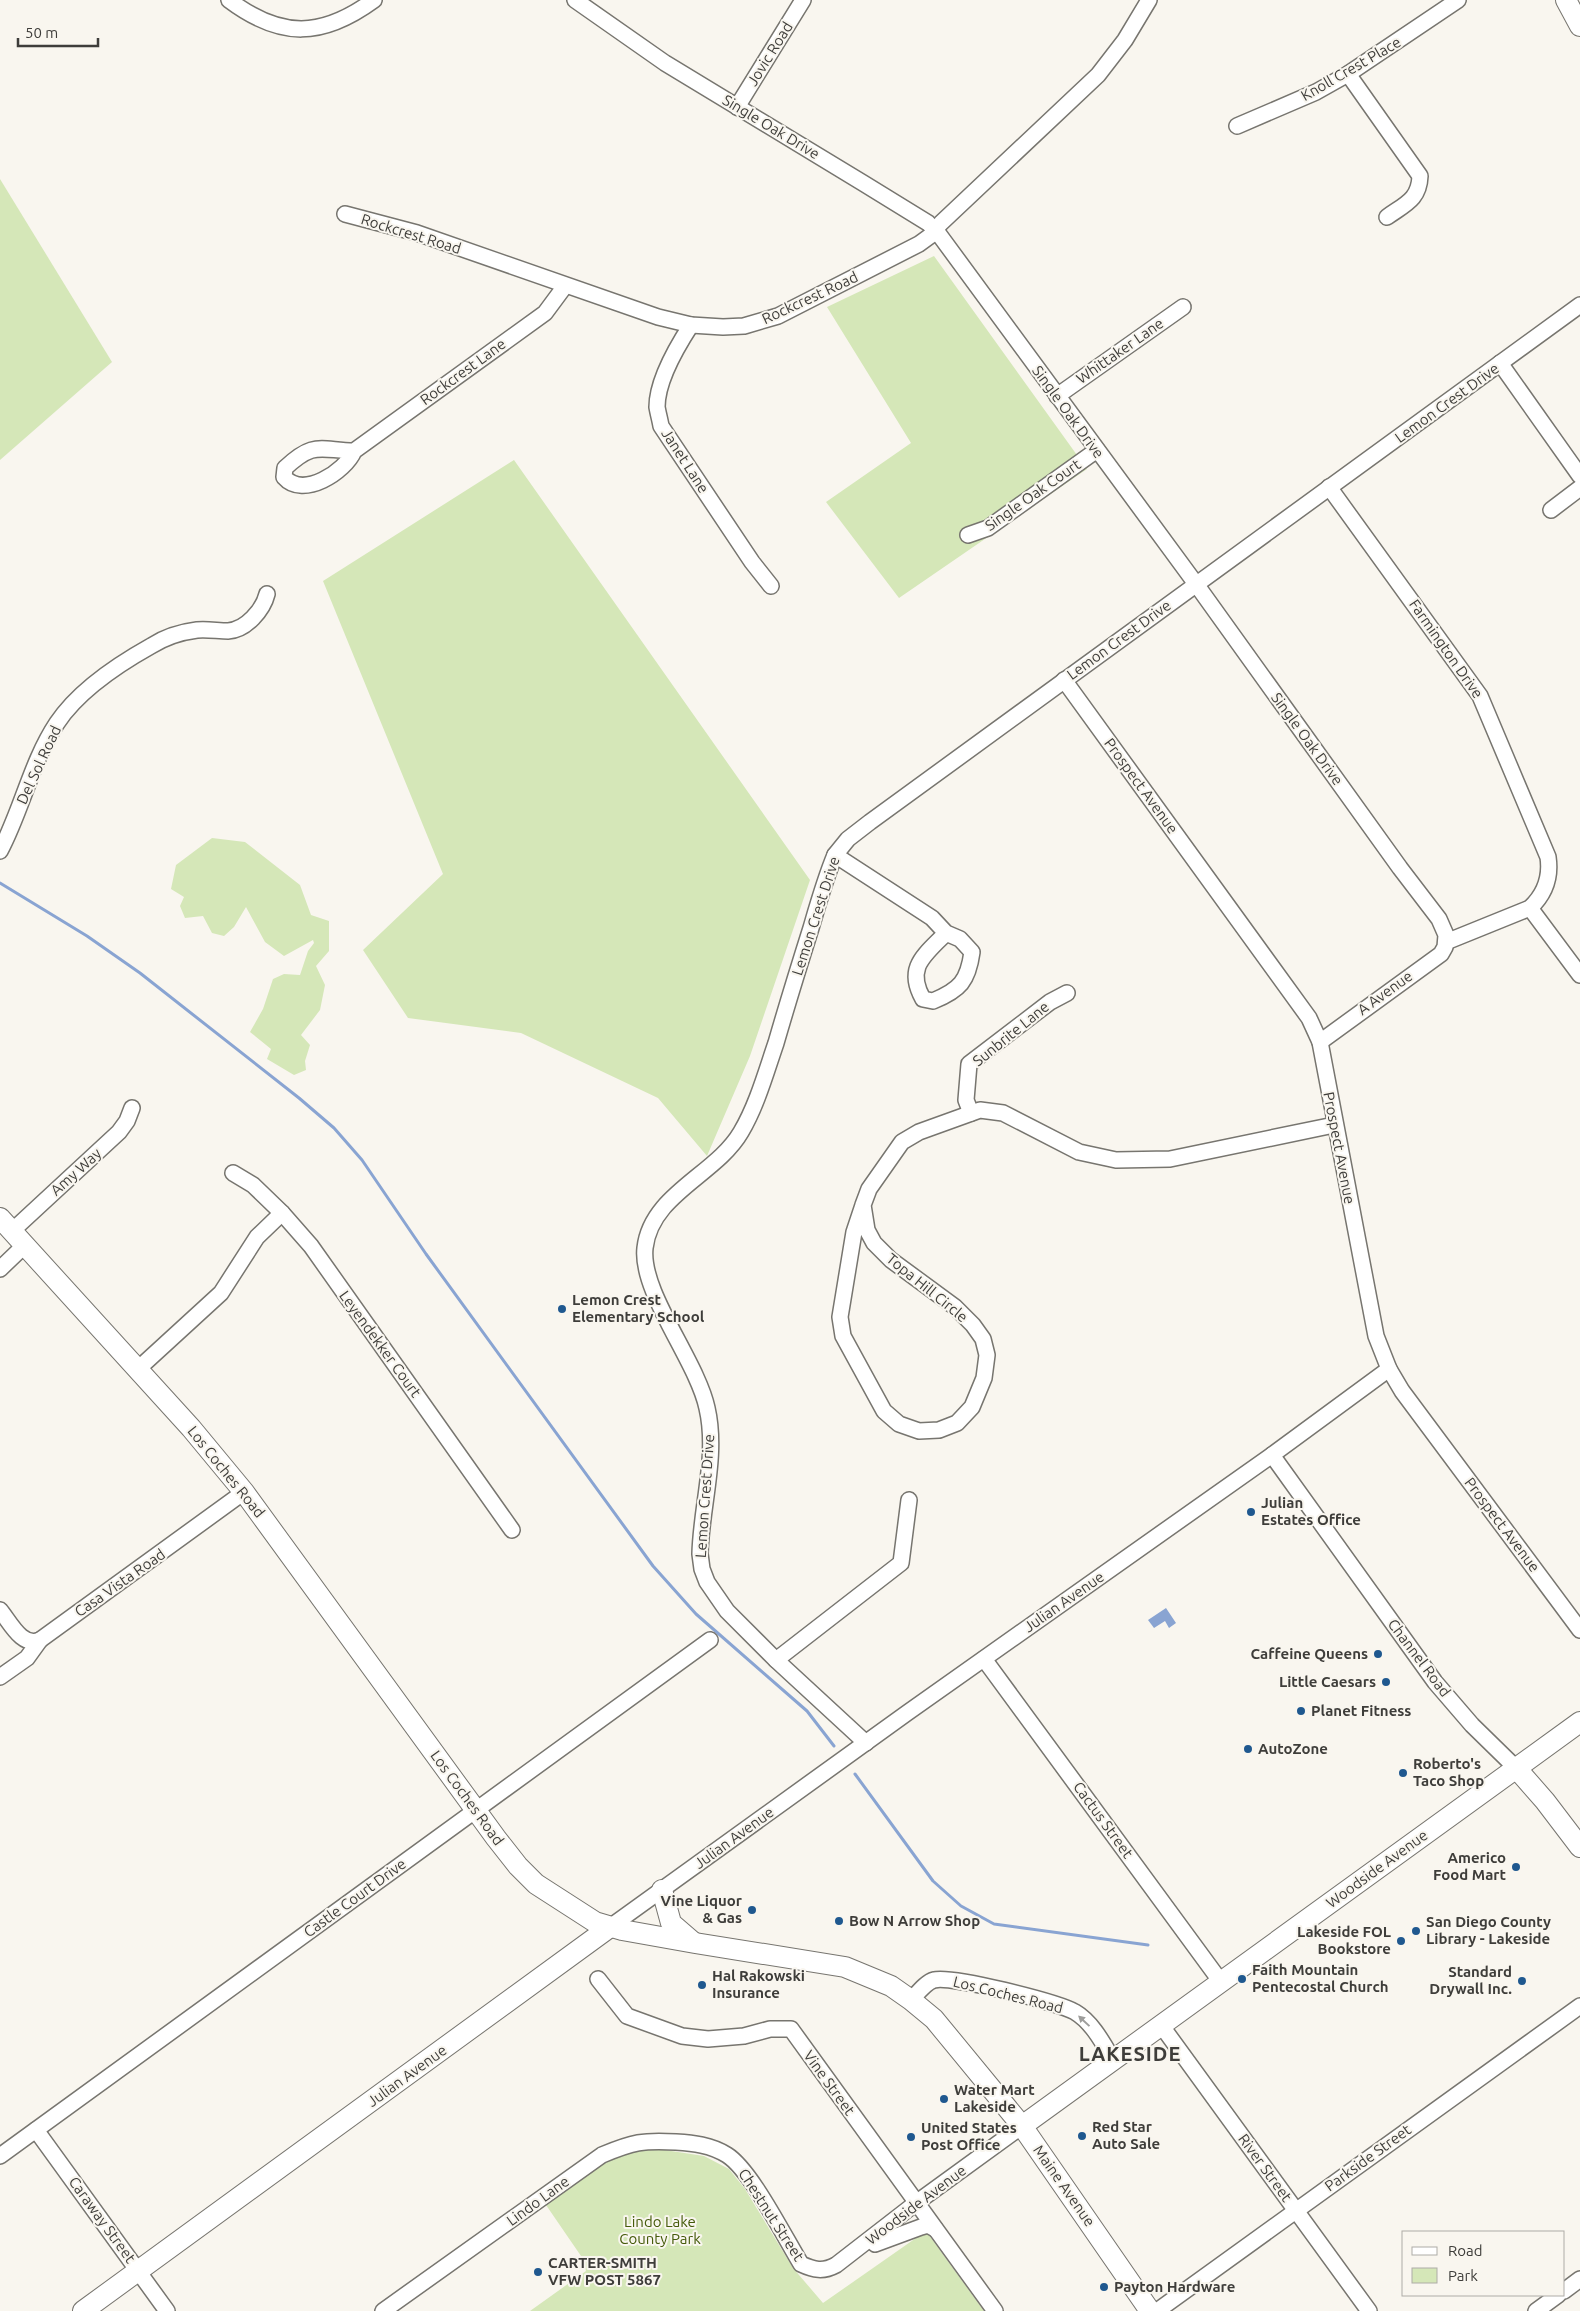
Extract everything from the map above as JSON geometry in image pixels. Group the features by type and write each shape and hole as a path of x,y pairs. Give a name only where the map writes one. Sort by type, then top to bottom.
{"main road":[{"path":"1566,0 1580,26"},
{"name":"Los Coches Road","path":"12,1231 138,1368 244,1492 476,1810 518,1866 536,1884 580,1913 610,1927 695,1943 845,1967 891,1986 911,2000"},
{"name":"Woodside Avenue","path":"1022,2126 1580,1722"},
{"name":"Channel Road","path":"1517,1769 1580,1848"},
{"path":"662,1890 671,1923 695,1943"},
{"name":"Julian Avenue","path":"83,2311 610,1927"},
{"name":"Maine Avenue","path":"911,2000 934,2019 1022,2126 1150,2311"}],"street":[{"path":"229,0 248,14 273,25 299,29 332,24 350,17 374,0"},
{"name":"Single Oak Drive","path":"575,0 652,54 880,193 935,230 1196,584 1400,868 1439,919 1444,927 1446,942"},
{"name":"Jovic Road","path":"738,107 803,0"},
{"name":"Rockcrest Road","path":"346,214 418,233 658,317 691,325 744,326 778,316 919,244 1098,75 1125,40 1149,0"},
{"name":"Knoll Crest Place","path":"1237,126 1316,92 1348,74 1458,0"},
{"path":"1348,74 1420,176 1419,190 1413,198 1387,217"},
{"name":"Rockcrest Lane","path":"354,451 545,313 565,286"},
{"name":"Lemon Crest Drive","path":"866,1743 776,1660 727,1611 714,1595 703,1574 700,1541 711,1438 707,1409 700,1385 649,1279 645,1250 649,1232 663,1208 720,1159 743,1130 766,1074 835,855 856,832 1580,305"},
{"name":"Whittaker Lane","path":"1057,396 1183,307"},
{"name":"Janet Lane","path":"691,325 676,349 659,392 657,406 661,426 752,562 771,586"},
{"path":"1500,363 1580,476"},
{"name":"Single Oak Court","path":"968,535 988,528 1096,450"},
{"name":"Farmington Drive","path":"1329,487 1480,696 1548,857 1549,872 1546,886 1530,908"},
{"path":"1551,510 1580,488"},
{"name":"Del Sol Road","path":"0,851 39,756 56,724 71,706 112,670 161,640 189,631 228,631 240,627 261,609 267,594"},
{"name":"Prospect Avenue","path":"1064,680 1309,1018 1320,1042 1334,1125 1376,1336 1389,1369 1402,1391 1580,1630"},
{"path":"835,855 932,918 946,933 960,939 972,952 969,972 960,986 946,996 933,1001 923,999 916,987 916,973 920,960 946,933"},
{"path":"1446,942 1530,908 1580,975"},
{"name":"A Avenue","path":"1320,1042 1441,954 1446,942"},
{"name":"Sunbrite Lane","path":"971,1113 966,1100 969,1064 1050,1002 1067,993"},
{"name":"Amy Way","path":"0,1269 12,1231 119,1132 127,1121 132,1108"},
{"name":"Topa Hill Circle","path":"863,1205 867,1230 874,1243 898,1266 955,1308 973,1325 983,1339 987,1355 984,1378 972,1407 957,1423 939,1430 919,1431 899,1424 884,1411 844,1336 840,1316 854,1232 863,1205 870,1188 902,1142 919,1132 980,1110 1003,1113 1080,1152 1116,1160 1170,1159 1334,1125"},
{"name":"Leyendekker Court","path":"233,1174 253,1185 282,1213 310,1246 512,1530"},
{"path":"138,1368 221,1293 234,1276 254,1241 282,1213"},
{"name":"Julian Avenue","path":"610,1927 984,1659 1272,1456 1389,1369"},
{"name":"Channel Road","path":"1272,1456 1435,1682 1472,1725 1517,1769"},
{"name":"Casa Vista Road","path":"0,1677 27,1658 40,1640 244,1492"},
{"path":"776,1660 901,1563 909,1500"},
{"path":"0,1610 24,1640 31,1643 40,1640"},
{"name":"Castle Court Drive","path":"0,2156 710,1640"},
{"name":"Cactus Street","path":"984,1659 1221,1982"},
{"name":"Vine Street","path":"598,1979 627,2016 682,2036 708,2039 744,2036 770,2029 791,2029 994,2311"},
{"name":"Los Coches Road","path":"911,2000 933,1980 946,1979 1025,1996 1075,2012 1089,2025 1113,2060"},
{"name":"Parkside Street","path":"1157,2311 1580,2006"},
{"name":"River Street","path":"1161,2025 1369,2311"},
{"name":"Woodside Avenue","path":"836,2265 916,2203 1022,2126"},
{"name":"Caraway Street","path":"36,2130 167,2311"},
{"name":"Lindo Lane","path":"383,2311 602,2155 626,2144 644,2140 696,2144 709,2147"},
{"name":"Chestnut Street","path":"709,2147 728,2155 745,2172 801,2264 813,2270 826,2270 836,2265"},
{"path":"850,2255 906,2231 928,2225 935,2229"},
{"path":"1565,2289 1580,2278"},
{"path":"1536,2311 1557,2296"}],"green space":[{"path":"0,179 112,362 0,460"},
{"path":"934,256 1087,469 899,598 826,502 911,443 827,307"},
{"path":"514,460 810,880 750,1056 707,1156 658,1098 521,1033 408,1018 363,950 443,874 323,581"},
{"path":"212,838 245,842 300,885 311,915 329,921 329,951 316,966 325,985 320,1010 301,1035 310,1045 305,1061 306,1070 294,1075 267,1059 271,1049 250,1032 263,1009 273,979 284,974 300,975 308,951 314,943 313,940 284,956 265,942 246,907 234,927 224,936 212,933 203,916 185,918 180,906 184,897 171,889 176,865"},
{"name":"Lindo Lake County Park","path":"645,2147 704,2156 729,2169 745,2189 793,2268 823,2303 926,2231 984,2311 530,2311 586,2271 581,2256 546,2205 602,2162 623,2151"}],"water":[{"path":"1166,1608 1176,1623 1169,1628 1165,1621 1154,1628 1148,1620"}],"waterway":[{"path":"0,883 87,936 140,973 299,1098 334,1128 362,1160 426,1254 653,1566 696,1614 807,1711 834,1746"},
{"path":"855,1774 933,1881 961,1906 994,1924 1148,1945"}],"place":[{"name":"Lemon Crest Elementary School","path":"562,1309"},
{"name":"Julian Estates Office","path":"1251,1512"},
{"name":"Caffeine Queens","path":"1378,1654"},
{"name":"Little Caesars","path":"1386,1682"},
{"name":"Planet Fitness","path":"1301,1711"},
{"name":"AutoZone","path":"1248,1749"},
{"name":"Roberto's Taco Shop","path":"1403,1773"},
{"name":"Americo Food Mart","path":"1516,1867"},
{"name":"Vine Liquor & Gas","path":"752,1910"},
{"name":"Bow N Arrow Shop","path":"839,1921"},
{"name":"San Diego County Library - Lakeside","path":"1416,1931"},
{"name":"Lakeside FOL Bookstore","path":"1401,1941"},
{"name":"Faith Mountain Pentecostal Church","path":"1242,1979"},
{"name":"Standard Drywall Inc.","path":"1522,1981"},
{"name":"Hal Rakowski Insurance","path":"702,1985"},
{"name":"Water Mart Lakeside","path":"944,2099"},
{"name":"Red Star Auto Sale","path":"1082,2136"},
{"name":"United States Post Office","path":"911,2137"},
{"name":"CARTER-SMITH VFW POST 5867","path":"538,2272"},
{"name":"Payton Hardware","path":"1104,2287"}],"district":[{"name":"LAKESIDE","path":"1130,2054"}]}
